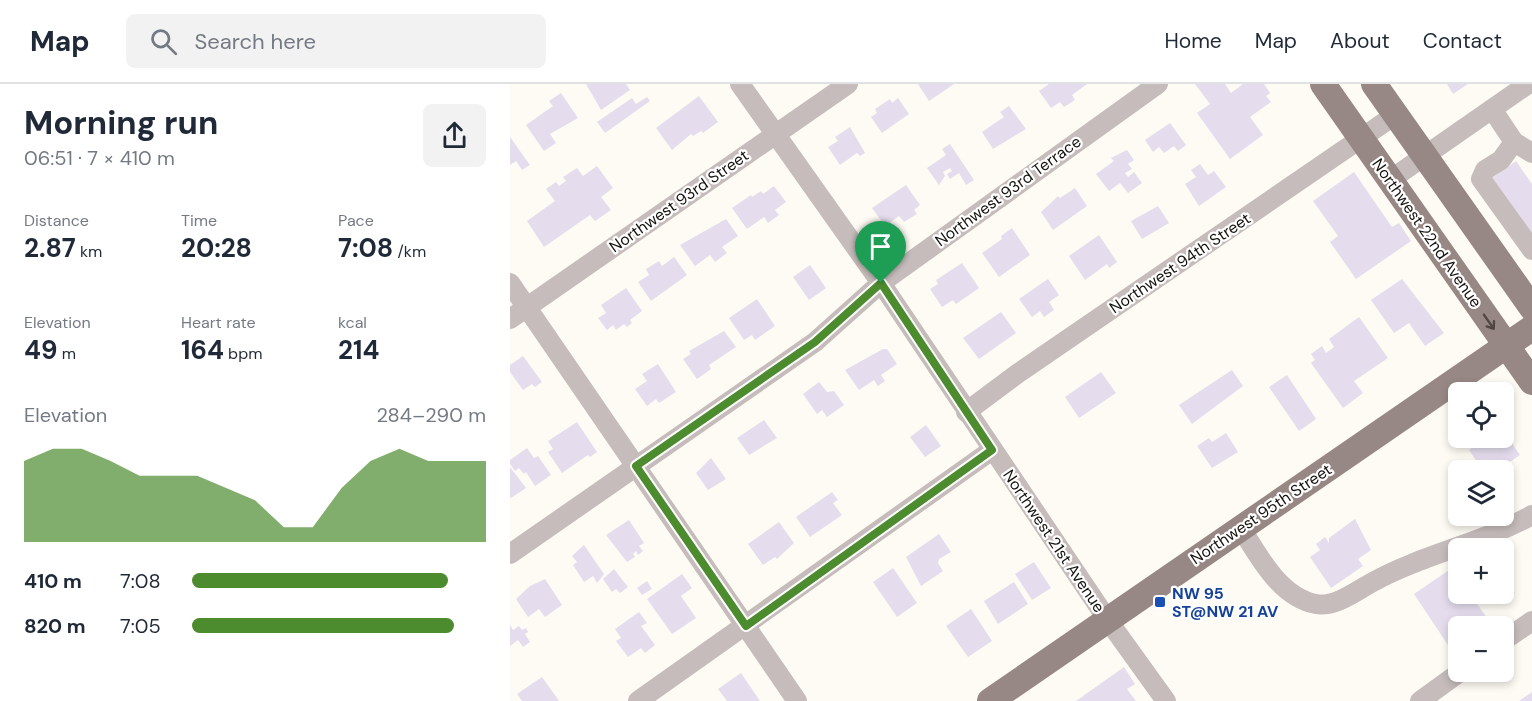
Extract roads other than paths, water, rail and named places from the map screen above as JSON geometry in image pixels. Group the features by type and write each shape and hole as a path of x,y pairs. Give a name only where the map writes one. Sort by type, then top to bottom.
{"main road":[{"name":"Northwest 22nd Avenue","path":"1323,84 1532,382"},
{"path":"1374,84 1532,308"},
{"name":"Northwest 95th Street","path":"1003,697 1107,619 1532,328"}],"street":[{"name":"Northwest 21st Avenue","path":"740,84 881,283 1107,619 1166,701"},
{"name":"Northwest 93rd Street","path":"510,319 848,84"},
{"name":"Northwest 93rd Terrace","path":"510,554 815,342 881,283 1158,84"},
{"path":"1390,180 1528,84"},
{"path":"1492,109 1514,142 1532,153"},
{"name":"Northwest 94th Street","path":"966,412 1017,374 1395,115"},
{"path":"1497,259 1528,246 1481,179 1485,170 1501,160 1514,142"},
{"path":"1464,213 1491,193"},
{"path":"510,283 797,701"},
{"path":"638,701 992,450"},
{"path":"1241,528 1279,582 1299,599 1319,605 1341,600 1401,566 1473,543 1532,514"},
{"path":"1514,633 1532,621"},
{"path":"1420,701 1448,681"}],"place":[{"name":"NW 95 ST@NW 21 AV","path":"1160,602"}]}
